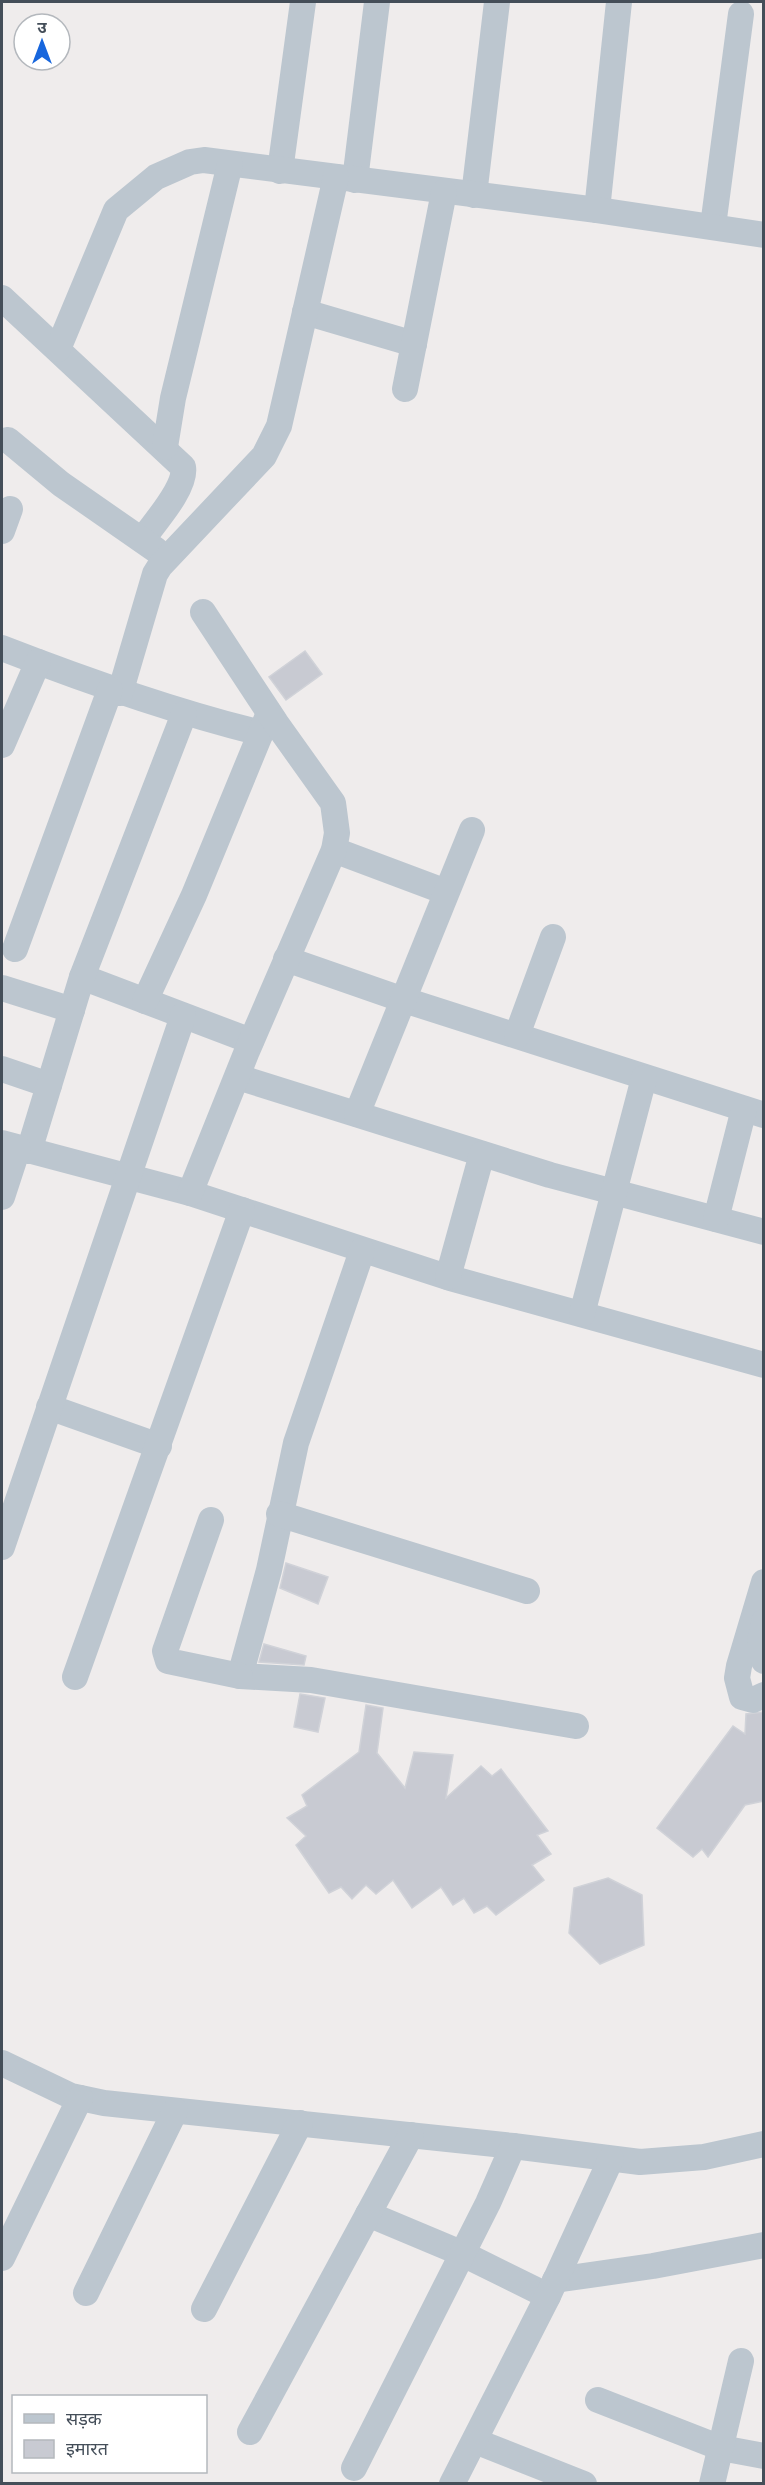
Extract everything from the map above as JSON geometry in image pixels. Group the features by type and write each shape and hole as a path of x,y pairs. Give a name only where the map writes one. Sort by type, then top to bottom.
{"street":[{"path":"280,171 303,2"},
{"path":"15,949 115,691 155,574 166,557 264,456 279,426 305,312 345,179 377,2"},
{"path":"474,195 497,2"},
{"path":"597,210 620,2"},
{"path":"713,226 741,14"},
{"path":"58,349 117,210 156,177 174,167 204,160 597,210 764,235"},
{"path":"165,447 173,398 230,164"},
{"path":"405,389 444,192"},
{"path":"2,298 165,447 183,467 185,475 180,486 142,540"},
{"path":"305,312 414,344"},
{"path":"8,440 61,484 166,557"},
{"path":"190,1193 251,1041 334,850 337,833 333,803 265,723 203,612"},
{"path":"2,648 115,691 184,714 265,723"},
{"path":"2,745 38,662"},
{"path":"2,1197 16,1147 49,1085 81,977 184,714"},
{"path":"145,1001 194,896 265,723"},
{"path":"357,1114 401,999 472,830"},
{"path":"334,850 446,892"},
{"path":"517,1035 553,937"},
{"path":"286,959 401,999 754,1112 716,1219"},
{"path":"81,977 251,1041"},
{"path":"2,988 72,1010"},
{"path":"2,1547 183,1016"},
{"path":"2,1069 49,1085"},
{"path":"238,1077 482,1154 764,1232"},
{"path":"582,1314 644,1078"},
{"path":"16,1147 190,1193 362,1251 448,1277 764,1365"},
{"path":"448,1277 482,1154"},
{"path":"75,1677 242,1210"},
{"path":"240,1676 269,1570 279,1514 296,1443 362,1251"},
{"path":"49,1407 159,1446"},
{"path":"279,1514 527,1591"},
{"path":"211,1520 165,1651 168,1661 178,1665 240,1676 311,1680 576,1726"},
{"path":"764,1582 737,1678 742,1697 753,1700 764,1695"},
{"path":"764,1622 760,1641 764,1661"},
{"path":"2,2063 80,2098 175,2111 513,2146 611,2159 640,2162 705,2157 764,2144"},
{"path":"2,2258 80,2098"},
{"path":"86,2293 175,2111"},
{"path":"204,2309 300,2123"},
{"path":"250,2432 411,2135"},
{"path":"354,2468 461,2253 488,2204 513,2146"},
{"path":"453,2484 551,2288 611,2159"},
{"path":"368,2214 551,2288 764,2245"},
{"path":"712,2484 741,2361"},
{"path":"598,2400 721,2448 764,2456"},
{"path":"475,2441 584,2484"}],"building":[{"path":"305,651 322,674 286,700 269,677"},
{"path":"286,1563 328,1577 318,1604 280,1588"},
{"path":"264,1644 306,1656 304,1665 259,1662"},
{"path":"300,1694 325,1698 318,1732 294,1727"},
{"path":"366,1705 383,1708 377,1753 405,1788 414,1752 453,1755 446,1798 481,1766 492,1776 501,1769 548,1831 537,1835 551,1854 532,1865 544,1880 496,1915 487,1906 474,1913 464,1898 453,1905 441,1887 412,1908 393,1880 376,1894 366,1885 352,1899 341,1887 329,1893 296,1845 306,1836 287,1818 307,1806 302,1795 359,1752"},
{"path":"764,1712 764,1801 745,1805 708,1857 702,1849 693,1857 657,1828 733,1726 745,1734 746,1714"},
{"path":"608,1878 642,1895 644,1945 600,1964 569,1933 574,1888"}]}
